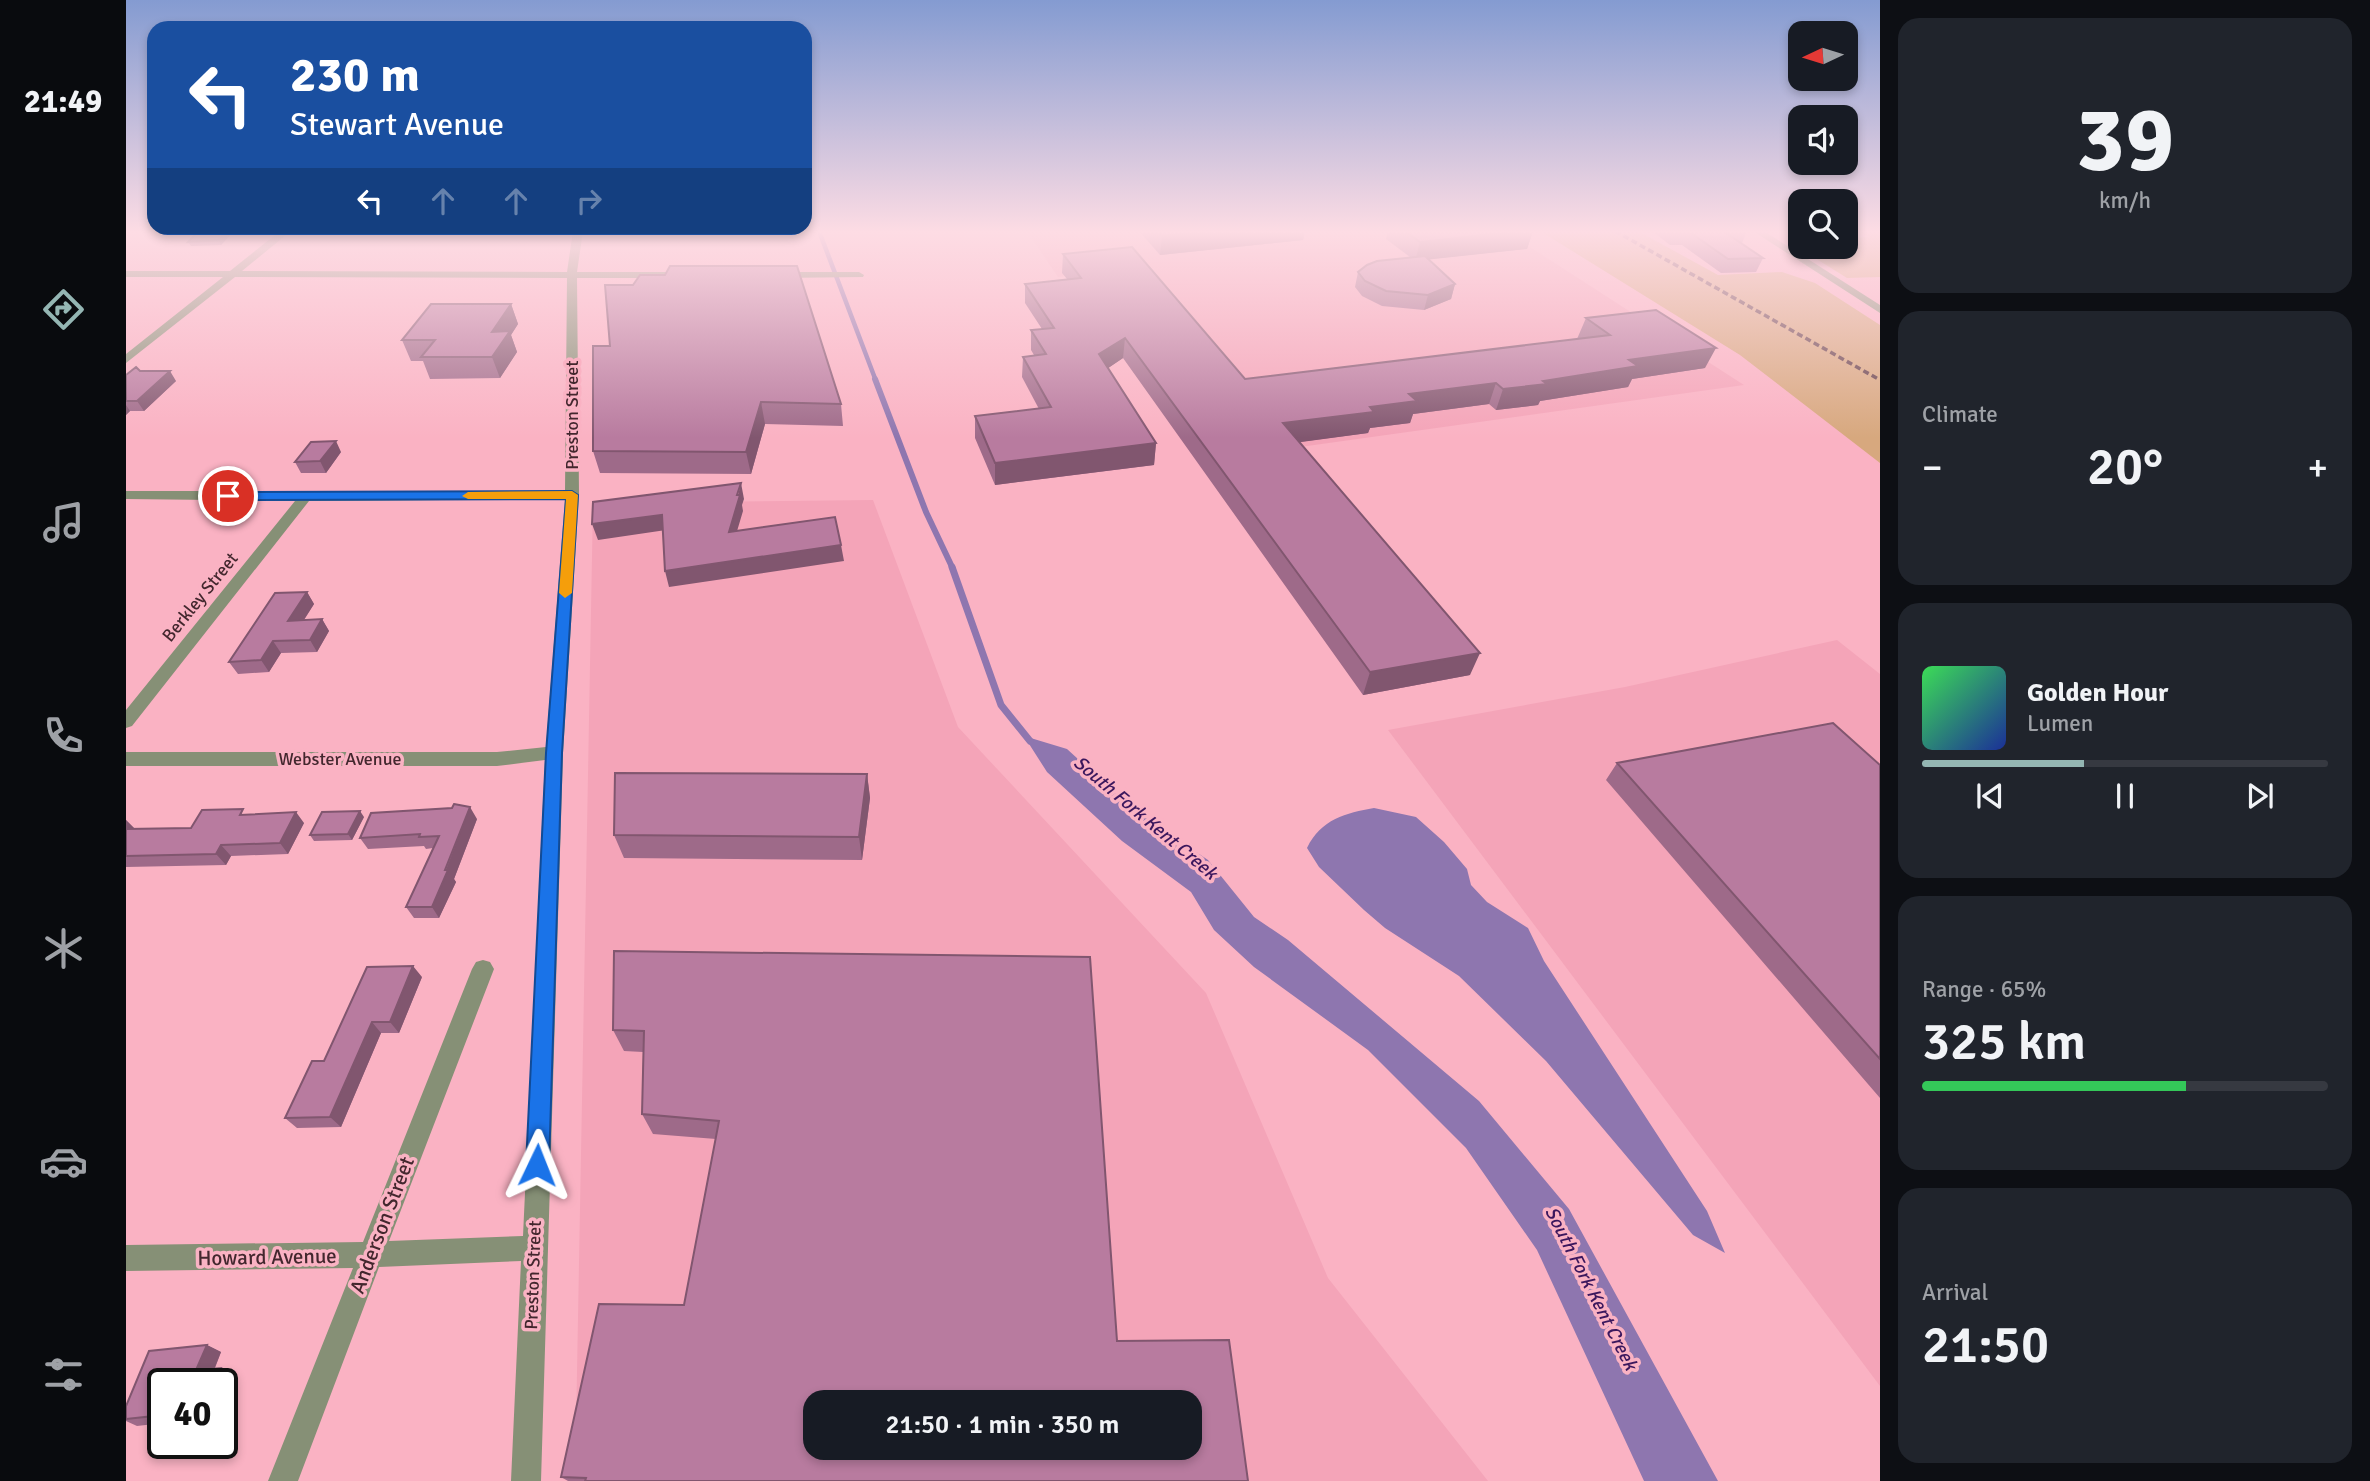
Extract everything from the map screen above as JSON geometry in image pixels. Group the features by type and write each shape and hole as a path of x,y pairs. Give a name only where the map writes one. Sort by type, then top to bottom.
{"street":[{"path":"126,360 201,300"},
{"name":"Preston Street","path":"526,1481 554,753 572,495 572,300"},
{"path":"1865,300 1880,310"},
{"path":"126,495 572,495"},
{"name":"Berkley Street","path":"126,722 305,497"},
{"name":"Webster Avenue","path":"126,759 497,759 554,753"},
{"name":"Anderson Street","path":"283,1481 369,1255 483,969"},
{"name":"Howard Avenue","path":"126,1258 369,1255 534,1248"}],"shaded area":[{"path":"1177,300 1612,300 1744,385 1300,447"},
{"path":"1651,300 1841,300 1880,325 1880,463 1740,355"},
{"path":"873,500 958,727 1206,993 1328,1278 1488,1481 575,1481 593,503"},
{"path":"1837,640 1880,674 1880,1386 1388,730 1625,687"}],"water":[{"path":"1024,736 1067,749 1134,810 1208,860 1254,917 1288,940 1479,1101 1569,1209 1718,1481 1644,1481 1537,1250 1466,1148 1368,1050 1254,967 1214,930 1191,892 1122,841 1047,772"},
{"path":"1374,808 1416,817 1444,842 1467,869 1471,885 1487,902 1528,928 1544,961 1707,1211 1725,1253 1693,1235 1546,1061 1459,976 1385,928 1319,867 1307,848 1319,830 1344,815"}],"building":[{"path":"606,300 808,300 841,404 761,402 746,452 593,451 593,346 610,346"},
{"path":"1036,300 1177,300 1245,379 1610,335 1586,318 1656,310 1716,348 1629,360 1638,366 1543,381 1547,384 1503,389 1496,383 1409,394 1417,401 1370,407 1374,412 1283,423 1480,653 1370,672 1125,338 1099,354 1156,443 995,463 975,416 1051,407 1023,357 1046,354 1031,330 1054,328"},
{"path":"431,304 511,304 492,332 510,331 492,357 421,357 435,340 402,340"},
{"path":"136,367 140,371 170,371 137,401 126,401 126,375"},
{"path":"336,441 320,461 295,462 311,442"},
{"path":"741,483 729,532 835,517 841,545 665,571 662,515 592,524 593,502"},
{"path":"307,592 288,621 322,619 310,640 273,641 261,660 229,662 275,593"},
{"path":"1833,723 1880,765 1880,1059 1617,763"},
{"path":"615,773 867,774 859,837 614,835"},
{"path":"454,804 470,807 432,907 406,907 439,836 419,837 420,834 360,838 371,813 452,808"},
{"path":"243,809 240,815 296,812 280,843 221,845 216,854 126,856 126,829 191,828 202,810"},
{"path":"360,811 348,834 310,835 322,812"},
{"path":"614,951 1090,957 1117,1341 1229,1340 1248,1481 585,1481 586,1478 561,1477 599,1304 684,1305 719,1121 642,1114 644,1031 613,1030"},
{"path":"413,966 390,1022 372,1022 330,1117 285,1118 312,1061 324,1061 367,967"},
{"path":"207,1345 197,1368 147,1368 147,1417 126,1419 126,1406 149,1351"}],"waterway":[{"name":"South Fork Kent Creek","path":"845,300 876,381"},
{"name":"South Fork Kent Creek","path":"875,379 926,512 953,569"},
{"name":"South Fork Kent Creek","path":"952,567 1001,705 1030,741"}],"railway":[{"path":"1738,300 1880,380"}],"slow traffic":[{"path":"468,496 572,495 565,593"}],"route":[{"path":"228,496 572,495 554,753 537,1165"}]}
